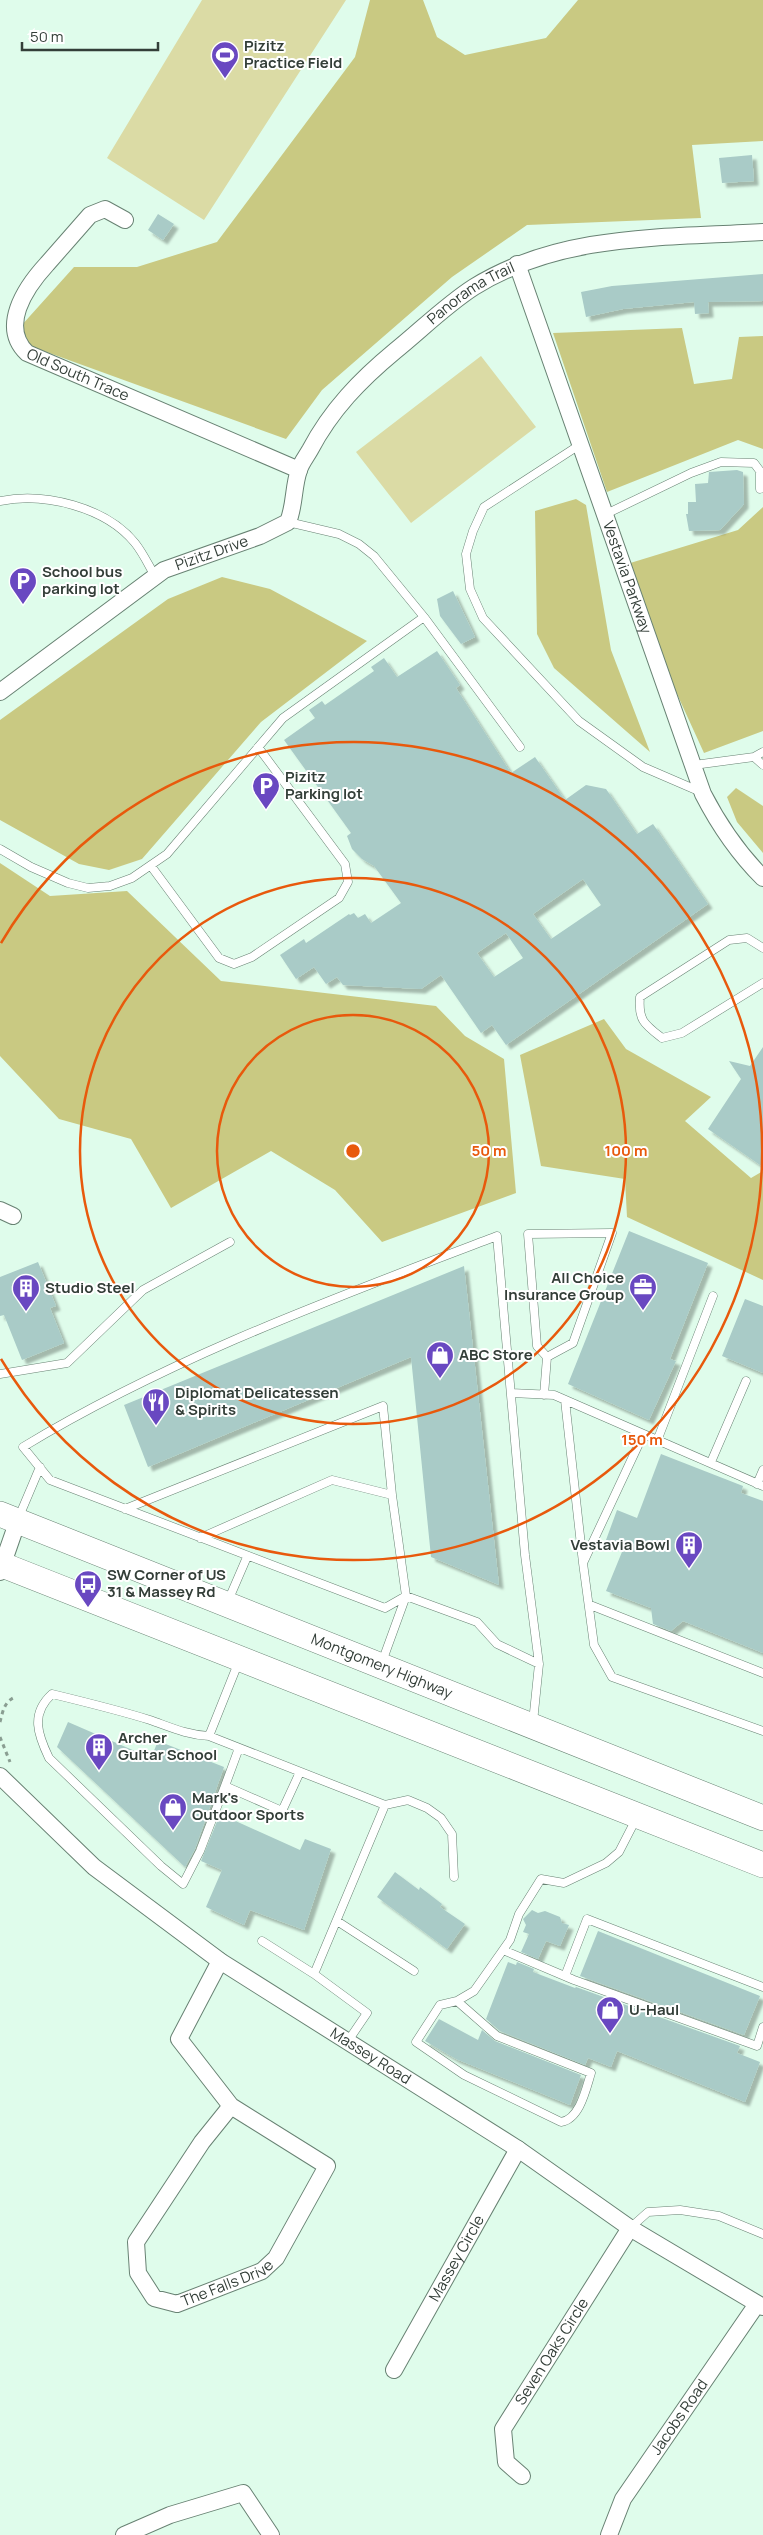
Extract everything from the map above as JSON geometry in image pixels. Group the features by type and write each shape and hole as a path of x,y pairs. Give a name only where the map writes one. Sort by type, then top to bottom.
{"main road":[{"name":"Montgomery Highway","path":"8,1519 763,1818"},
{"path":"1,1567 240,1658 763,1865"}],"street":[{"name":"Old South Trace","path":"125,220 105,209 90,215 13,302 7,326 12,342 27,353 299,470"},
{"name":"Panorama Trail","path":"288,522 293,509 299,470 325,422 344,398 375,367 472,288 517,264 556,251 598,242 763,232"},
{"name":"Vestavia Parkway","path":"517,264 704,794 728,836 744,859 763,878"},
{"name":"Pizitz Drive","path":"0,692 164,570 260,536 288,522"},
{"path":"1,1567 8,1519"},
{"name":"Massey Road","path":"6,1770 94,1867 135,1900 220,1961 518,2149 630,2228 760,2306"},
{"name":"The Falls Drive","path":"220,1961 179,2039 231,2106 327,2166 276,2258 262,2271 176,2304 154,2298 138,2273 136,2242 202,2142 231,2106"},
{"name":"Massey Circle","path":"394,2370 518,2149"},
{"name":"Seven Oaks Circle","path":"522,2476 506,2462 502,2429 630,2228"},
{"name":"Jacobs Road","path":"609,2535 623,2500 760,2306"},
{"path":"124,2535 170,2515 243,2493 271,2535"}],"lane":[{"path":"581,444 484,507 473,531 466,554 470,589 483,618 579,721 642,767 704,794"},
{"path":"604,515 691,473 721,462 754,463 760,472 760,488"},
{"path":"0,501 44,498 79,506 116,526 134,542 155,576"},
{"path":"288,522 339,534 359,544 374,556 424,617 520,746"},
{"path":"0,849 31,867 68,883 88,888 110,886 132,878 151,866 172,847 283,718 424,617"},
{"path":"151,866 220,958 234,964 252,957 339,898 348,882 345,864 258,747"},
{"path":"694,765 754,757 763,752"},
{"path":"754,757 763,765"},
{"path":"763,948 747,938 729,940 640,996 639,1013 647,1027 662,1038 682,1033 763,983"},
{"path":"544,1394 547,1357 537,1346 528,1234 612,1232 573,1343 547,1357"},
{"path":"532,1726 539,1664 525,1555 497,1236 341,1296 191,1358 83,1411 23,1447 50,1480 247,1557 385,1608 406,1596 477,1622 497,1644 539,1664"},
{"path":"0,1374 67,1363 143,1290 230,1242"},
{"path":"657,1441 714,1296"},
{"path":"711,1462 746,1381"},
{"path":"511,1393 554,1395 760,1485 763,1470"},
{"path":"565,1400 594,1645 612,1677 763,1731"},
{"path":"125,1509 383,1406 392,1495 406,1596 380,1666"},
{"path":"583,1563 643,1435"},
{"path":"8,1519 40,1467"},
{"path":"200,1538 332,1480 392,1495"},
{"path":"226,1604 247,1557"},
{"path":"590,1605 763,1673"},
{"path":"209,1736 240,1658"},
{"path":"239,1748 200,1851 183,1884 161,1866 49,1758 40,1739 38,1718 42,1704 52,1694 150,1720 191,1735 209,1736 385,1805 408,1800 427,1808 441,1818 452,1834 454,1877"},
{"path":"225,1786 282,1811 300,1772"},
{"path":"314,1974 385,1805"},
{"path":"458,2000 497,2036 591,2073 578,2109 567,2121 561,2122 464,2075 416,2042 440,2005 458,2000 474,1991 510,1940 520,1914 541,1879 564,1883 606,1863 619,1852 638,1815"},
{"path":"565,1976 587,1919 763,1987"},
{"path":"337,1920 414,1971"},
{"path":"262,1942 314,1974 367,2013 348,2041"},
{"path":"503,1950 565,1976 757,2046 763,2027"},
{"path":"630,2228 648,2212 680,2210 719,2216 763,2234"}],"path":[{"path":"0,1722 8,1700 15,1697"},
{"path":"0,1737 6,1770"}],"green space":[{"name":"Pizitz Practice Field","path":"202,0 346,0 204,220 107,158"},
{"path":"481,356 536,427 411,523 356,452"}],"shaded area":[{"path":"370,0 423,0 437,37 465,55 546,38 578,0 763,0 763,141 692,145 701,218 527,225 452,277 322,390 286,439 30,346 21,326 74,267 137,267 217,242 355,57"},
{"path":"682,328 694,384 732,379 739,337 763,336 763,449 738,440 607,492 553,333"},
{"path":"576,499 586,505 611,650 650,752 554,668 537,634 535,511"},
{"path":"763,507 763,731 704,753 672,683 627,564 738,530"},
{"path":"222,577 270,589 367,641 261,722 142,859 109,870 79,864 0,820 0,720 168,599"},
{"path":"736,788 763,806 763,853 737,822 727,797"},
{"path":"0,863 50,896 127,891 221,981 436,1006 465,1036 504,1059 516,1193 382,1242 335,1190 271,1151 171,1208 131,1139 59,1119 0,1056"},
{"path":"604,1019 626,1049 711,1097 685,1121 751,1178 763,1171 763,1280 627,1217 625,1179 541,1166 520,1055"}],"building":[{"path":"752,155 754,181 722,183 719,158"},
{"path":"158,214 174,224 163,240 148,230"},
{"path":"763,274 763,301 708,302 709,313 695,314 694,302 623,309 586,317 581,292 612,286"},
{"path":"737,470 743,472 744,504 720,530 689,531 686,514 688,514 688,502 696,502 695,484 708,483 709,472"},
{"path":"453,591 475,637 461,644 440,616 437,599"},
{"path":"437,651 460,685 456,688 511,773 535,757 565,800 586,785 606,789 637,834 653,824 708,904 506,1045 492,1025 481,1033 441,975 421,989 343,985 337,977 326,984 314,967 296,979 280,955 304,939 306,943 349,914 354,913 358,918 365,914 371,923 401,903 374,866 362,859 352,849 347,836 351,833 284,740 315,718 309,710 322,701 325,705 374,671 371,667 384,658 397,677","holes":["583,879 601,905 551,939 533,914","506,933 523,958 494,977 477,953"]},
{"path":"763,1047 763,1167 708,1129 741,1079 729,1061 750,1066"},
{"name":"All Choice Insurance Group","path":"629,1231 708,1263 670,1359 676,1361 649,1420 568,1384"},
{"name":"Studio Steel","path":"38,1262 56,1306 50,1308 64,1343 22,1360 4,1315 0,1316 0,1277"},
{"path":"464,1266 499,1585 431,1557 411,1357 148,1467 124,1405"},
{"path":"745,1299 763,1306 763,1373 722,1356"},
{"name":"Vestavia Bowl","path":"661,1454 743,1486 741,1493 763,1501 763,1653 683,1621 671,1631 653,1624 651,1608 606,1591 624,1547 606,1540 617,1510 637,1518"},
{"name":"Mark's Outdoor Sports","path":"68,1722 151,1758 158,1741 224,1767 195,1849 185,1867 57,1747"},
{"path":"220,1814 300,1850 305,1839 331,1849 304,1930 250,1910 244,1925 206,1907 222,1870 201,1861"},
{"path":"395,1872 419,1890 420,1887 442,1904 440,1907 465,1924 447,1949 377,1897"},
{"path":"532,1910 538,1913 545,1911 560,1917 562,1923 569,1925 560,1946 546,1941 538,1959 521,1952 529,1934 523,1932 526,1925 523,1919"},
{"name":"U-Haul","path":"598,1931 760,1996 744,2035 580,1976"},
{"name":"U-Haul","path":"508,1962 516,1965 517,1962 534,1969 533,1972 575,1988 740,2046 737,2053 760,2062 745,2102 617,2051 611,2067 588,2058 585,2065 500,2031 486,2019"},
{"path":"439,2019 478,2040 482,2030 495,2041 581,2075 570,2105 456,2059 425,2041"}],"place":[{"name":"Pizitz Practice Field","path":"225,79"},
{"name":"School bus parking lot","path":"23,605"},
{"name":"Pizitz Parking lot","path":"266,810"},
{"name":"All Choice Insurance Group","path":"643,1311"},
{"name":"Studio Steel","path":"26,1312"},
{"name":"ABC Store","path":"440,1379"},
{"name":"Diplomat Delicatessen & Spirits","path":"156,1426"},
{"name":"Vestavia Bowl","path":"689,1569"},
{"name":"SW Corner of US 31 & Massey Rd","path":"88,1608"},
{"name":"Archer Gultar School","path":"99,1771"},
{"name":"Mark's Outdoor Sports","path":"173,1831"},
{"name":"U-Haul","path":"610,2034"}]}
